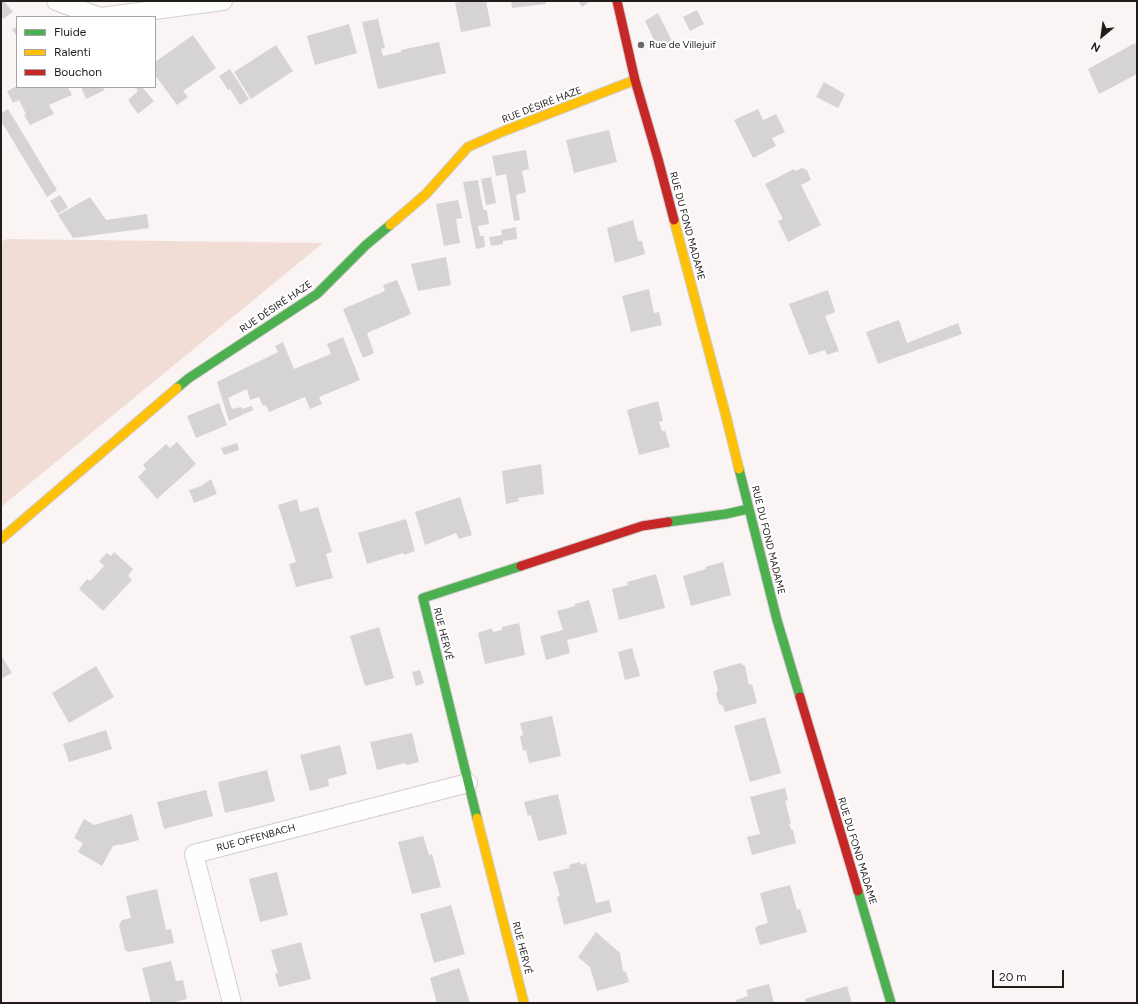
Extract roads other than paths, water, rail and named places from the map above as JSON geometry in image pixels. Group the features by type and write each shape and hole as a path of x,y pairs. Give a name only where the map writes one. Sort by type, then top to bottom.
{"street":[{"path":"56,1 98,16"},
{"path":"109,16 223,1"},
{"name":"RUE DU FOND MADAME","path":"617,1 635,80 658,159 726,416 748,509 779,627 891,1003"},
{"name":"RUE DÉSIRÉ HAZE","path":"1,540 190,378 317,294 366,244 426,194 468,147 504,131 635,80"},
{"name":"RUE HERVÉ","path":"524,1003 423,598 642,526 726,514 748,509"},
{"name":"RUE OFFENBACH","path":"232,1003 194,854 468,783"}],"place":[{"name":"Rue de Villejuif","path":"641,45"}]}
